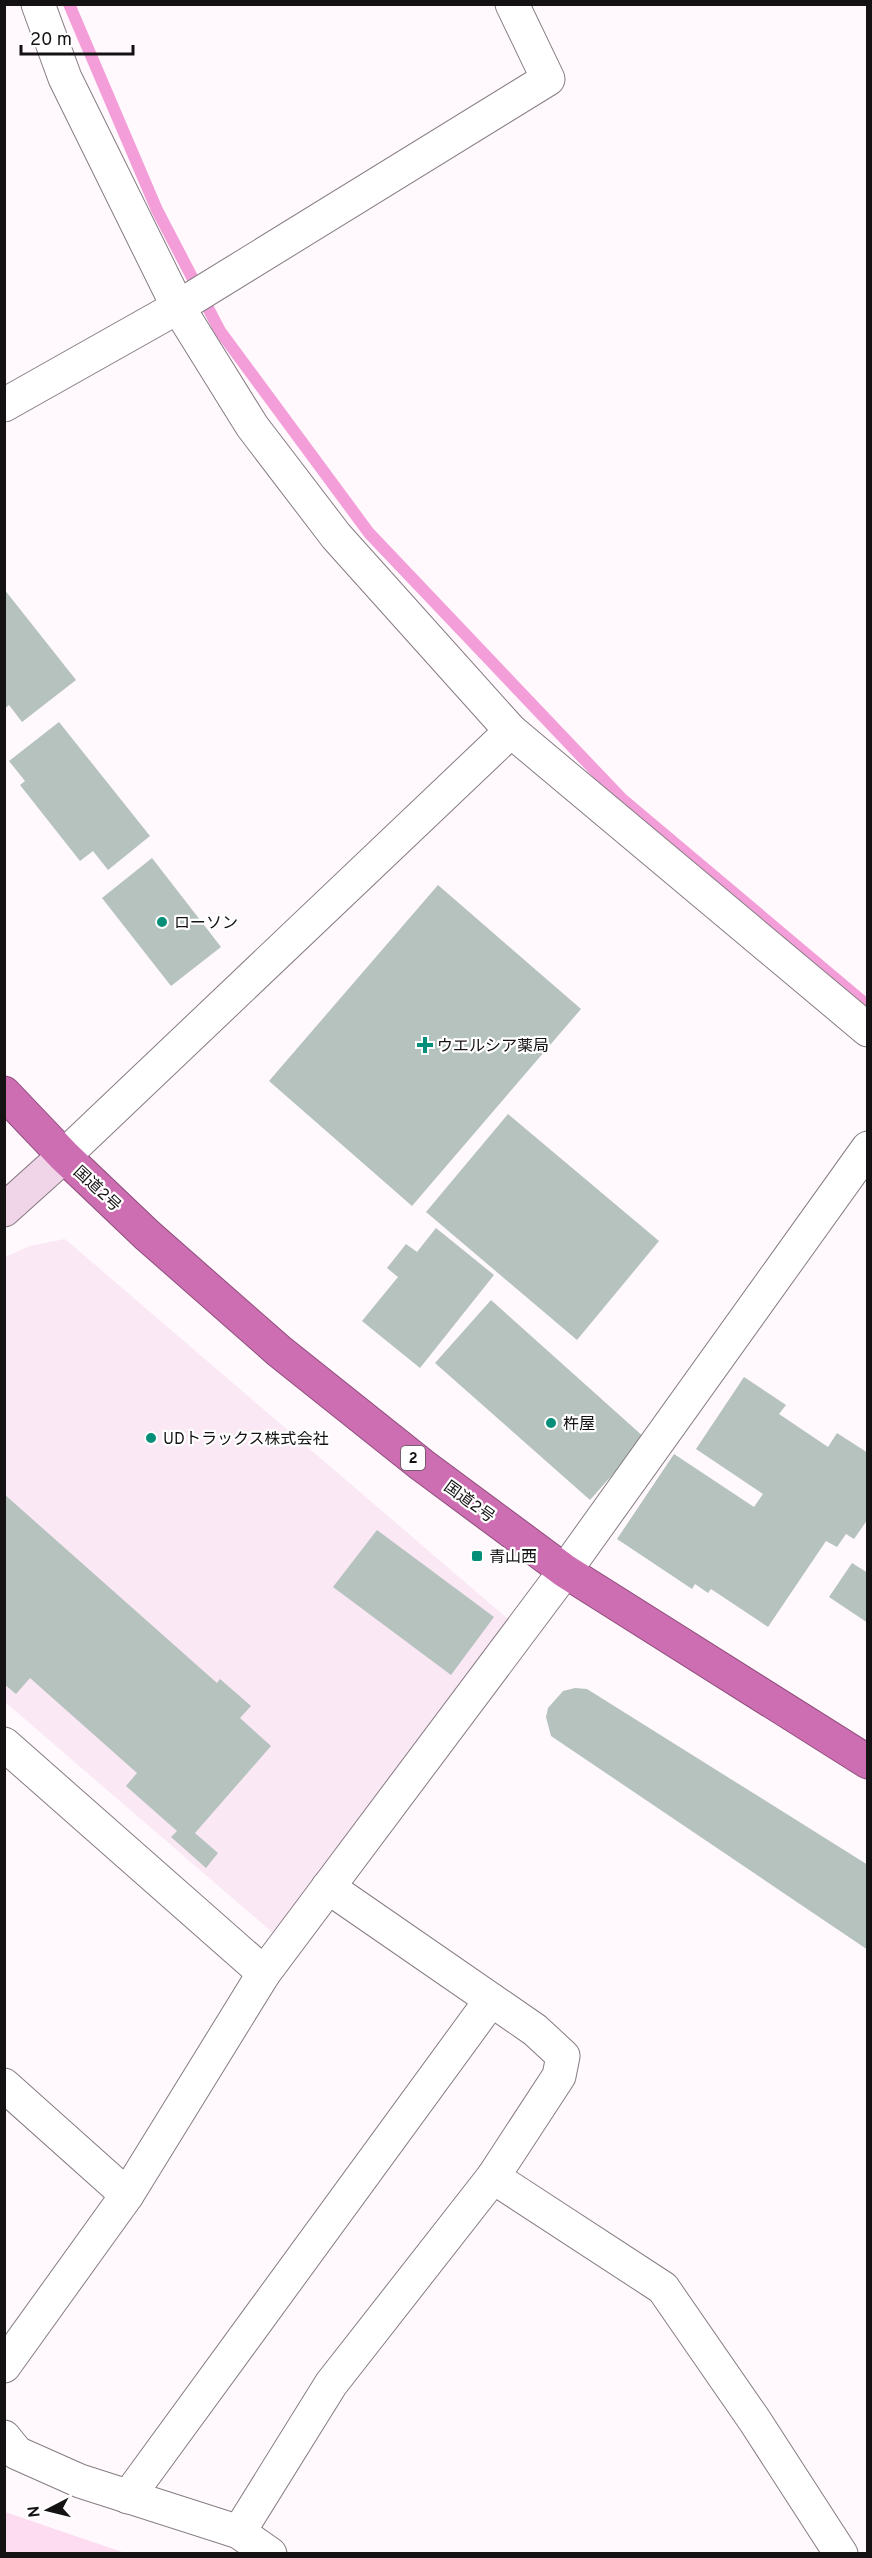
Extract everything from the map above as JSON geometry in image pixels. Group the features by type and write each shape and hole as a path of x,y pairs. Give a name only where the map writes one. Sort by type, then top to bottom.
{"highway":[{"name":"国道2号","path":"4,1093 64,1156 147,1235 279,1351 422,1465 565,1571 867,1762"}],"street":[{"path":"38,4 65,78 178,307 252,426 336,536 511,731 867,1030"},
{"path":"5,402 178,307 548,79 512,4"},
{"path":"4,1210 64,1156 511,731"},
{"path":"4,2366 127,2195 264,1973 565,1571 867,1148"},
{"path":"4,1744 264,1973"},
{"path":"239,2532 331,2384 493,2177 559,2076 563,2056 535,2030 328,1887"},
{"path":"128,2497 491,2000"},
{"path":"4,2085 127,2195"},
{"path":"493,2177 663,2288 755,2421 841,2553"},
{"path":"4,2437 17,2453 81,2481 239,2532 270,2553"}],"shaded area":[{"name":"UDトラックス株式会社","path":"65,1239 509,1620 273,1933 5,1702 5,1257 30,1246"},
{"path":"5,2512 125,2553 5,2553"}],"building":[{"path":"4,589 76,680 22,722 9,705 4,709"},
{"path":"59,722 150,836 108,870 93,851 80,861 20,785 25,781 9,761"},
{"name":"ローソン","path":"152,858 221,947 171,986 102,898"},
{"name":"ウエルシア薬局","path":"438,885 581,1009 412,1206 269,1081"},
{"path":"508,1114 659,1241 577,1340 426,1212"},
{"path":"436,1228 494,1275 420,1368 362,1321 398,1277 387,1268 406,1244 417,1252"},
{"path":"491,1300 645,1438 590,1500 435,1363"},
{"path":"744,1377 786,1405 779,1414 828,1447 837,1433 868,1453 868,1519 854,1539 846,1534 837,1547 826,1541 768,1627 711,1589 708,1593 695,1584 692,1589 617,1539 674,1454 754,1507 763,1494 696,1449"},
{"path":"4,1494 217,1683 220,1679 251,1706 240,1718 271,1746 195,1833 218,1853 206,1868 171,1837 177,1831 126,1786 137,1773 30,1678 16,1694 4,1684"},
{"path":"377,1530 494,1617 451,1675 333,1587"},
{"path":"852,1563 868,1573 868,1623 829,1597"},
{"path":"575,1688 587,1689 868,1865 868,1950 551,1736 546,1717 548,1708 563,1691"}],"waterway":[{"path":"69,4 157,210 220,331 369,533 621,798 868,1006"}],"place":[{"name":"ローソン","path":"162,922"},
{"name":"ウエルシア薬局","path":"425,1045"},
{"name":"杵屋","path":"551,1423"},
{"name":"UDトラックス株式会社","path":"151,1438"},
{"name":"青山西","path":"477,1556"}]}
